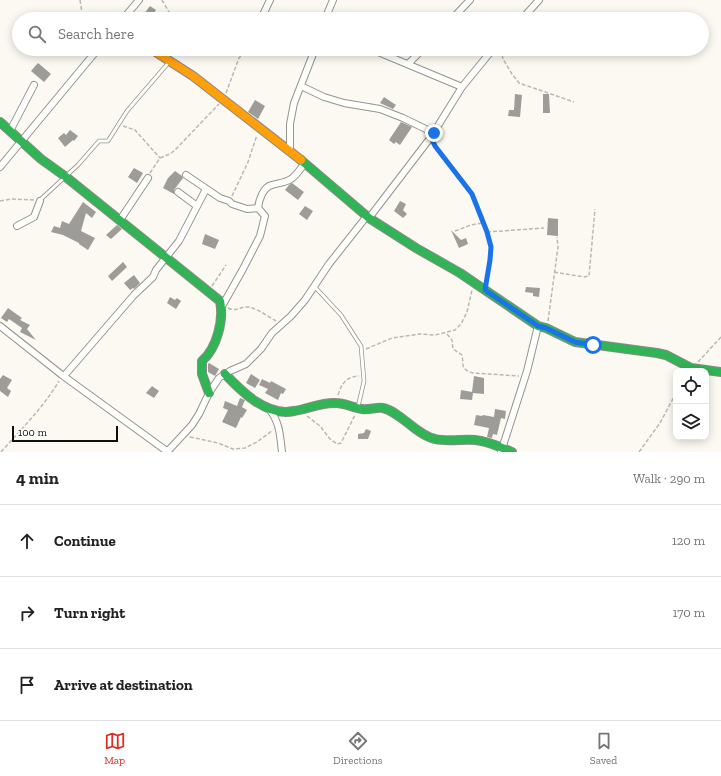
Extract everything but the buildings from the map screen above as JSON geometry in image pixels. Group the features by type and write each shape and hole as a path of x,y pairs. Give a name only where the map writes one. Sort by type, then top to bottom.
{"street":[{"path":"129,12 139,0"},
{"path":"264,12 270,0"},
{"path":"328,12 333,0"},
{"path":"459,12 470,0"},
{"path":"528,12 539,0"},
{"path":"0,167 92,56"},
{"path":"162,56 193,76 259,128 290,150 368,217 416,248 460,273 542,327 575,342 666,355 691,368"},
{"path":"290,150 290,124 294,103 312,56"},
{"path":"388,56 462,87"},
{"path":"408,64 416,56"},
{"path":"0,326 63,376 167,452 192,425 219,378 246,364 261,349 272,333 292,316 329,264 433,135 462,87 487,56"},
{"path":"10,131 34,85"},
{"path":"301,86 324,97 344,103 380,109 403,118 433,135"},
{"path":"0,122 40,159 66,177 209,291 220,301 223,306"},
{"path":"258,208 267,187 292,178 305,163"},
{"path":"186,175 220,198 229,201 232,204 247,209 258,208"},
{"path":"120,220 148,178"},
{"path":"63,376 134,295 149,282 156,270 179,241 206,189"},
{"path":"178,192 197,206"},
{"path":"17,226 34,217 40,201"},
{"path":"209,393 202,374 202,361 209,355 221,324 223,306 243,269 262,228 265,216 258,208"},
{"path":"502,450 524,378 542,327"},
{"path":"709,370 721,372"},
{"path":"225,374 238,388 269,409 276,418 282,452"},
{"path":"269,409 283,412 298,411 324,404 336,403 358,408 382,408 392,412 416,430 435,438 476,440 490,443 502,450 512,452"}],"lane":[{"path":"40,201 78,165 99,141 108,141 127,111 170,61"},
{"path":"314,286 341,315 357,338 362,352 364,376 364,388 358,408"}],"path":[{"path":"80,0 82,12"},
{"path":"162,0 169,12"},
{"path":"148,178 160,158 175,150 223,100 241,56"},
{"path":"502,56 519,83 574,102"},
{"path":"119,125 134,130 160,158"},
{"path":"229,201 248,162 259,128"},
{"path":"433,135 438,152 472,194 487,232 491,247 485,290"},
{"path":"0,201 12,199 40,201"},
{"path":"554,272 588,276 595,209"},
{"path":"455,231 471,225 483,223"},
{"path":"487,232 544,228"},
{"path":"542,327 549,318 558,248 557,237"},
{"path":"209,291 226,265"},
{"path":"362,351 392,338 420,334 446,334 455,330 461,324 468,312 472,293 476,284"},
{"path":"223,306 233,310 248,307 263,313 281,325"},
{"path":"446,334 452,340 453,349 462,355 462,363 464,369 467,371 473,373 520,376 524,378"},
{"path":"691,368 721,337"},
{"path":"1,452 17,433 32,419 63,376"},
{"path":"336,403 340,388 345,380 351,377 364,376"},
{"path":"639,452 660,422 673,398"},
{"path":"298,411 320,426 330,439 337,444 341,443 358,408"},
{"path":"180,438 193,437 218,443 233,449 245,448 257,442 278,425"}],"traffic: fast":[{"path":"0,122 41,159 66,177 220,301 221,317 218,333 212,349 202,361 202,374 209,393"},
{"path":"301,160 369,218 416,248 460,273 538,326 546,328 575,342 657,353 666,355 691,368 721,372"},
{"path":"225,374 256,402 274,410 284,412 294,411 331,403 339,403 362,409 383,408 390,410 428,437 445,440 480,441 494,444 512,452"}],"traffic: slow":[{"path":"162,56 193,76 301,160"}],"route":[{"path":"434,133 431,137 438,152 472,194 487,232 491,247 485,290 538,326 546,328 575,342 593,345"}]}
